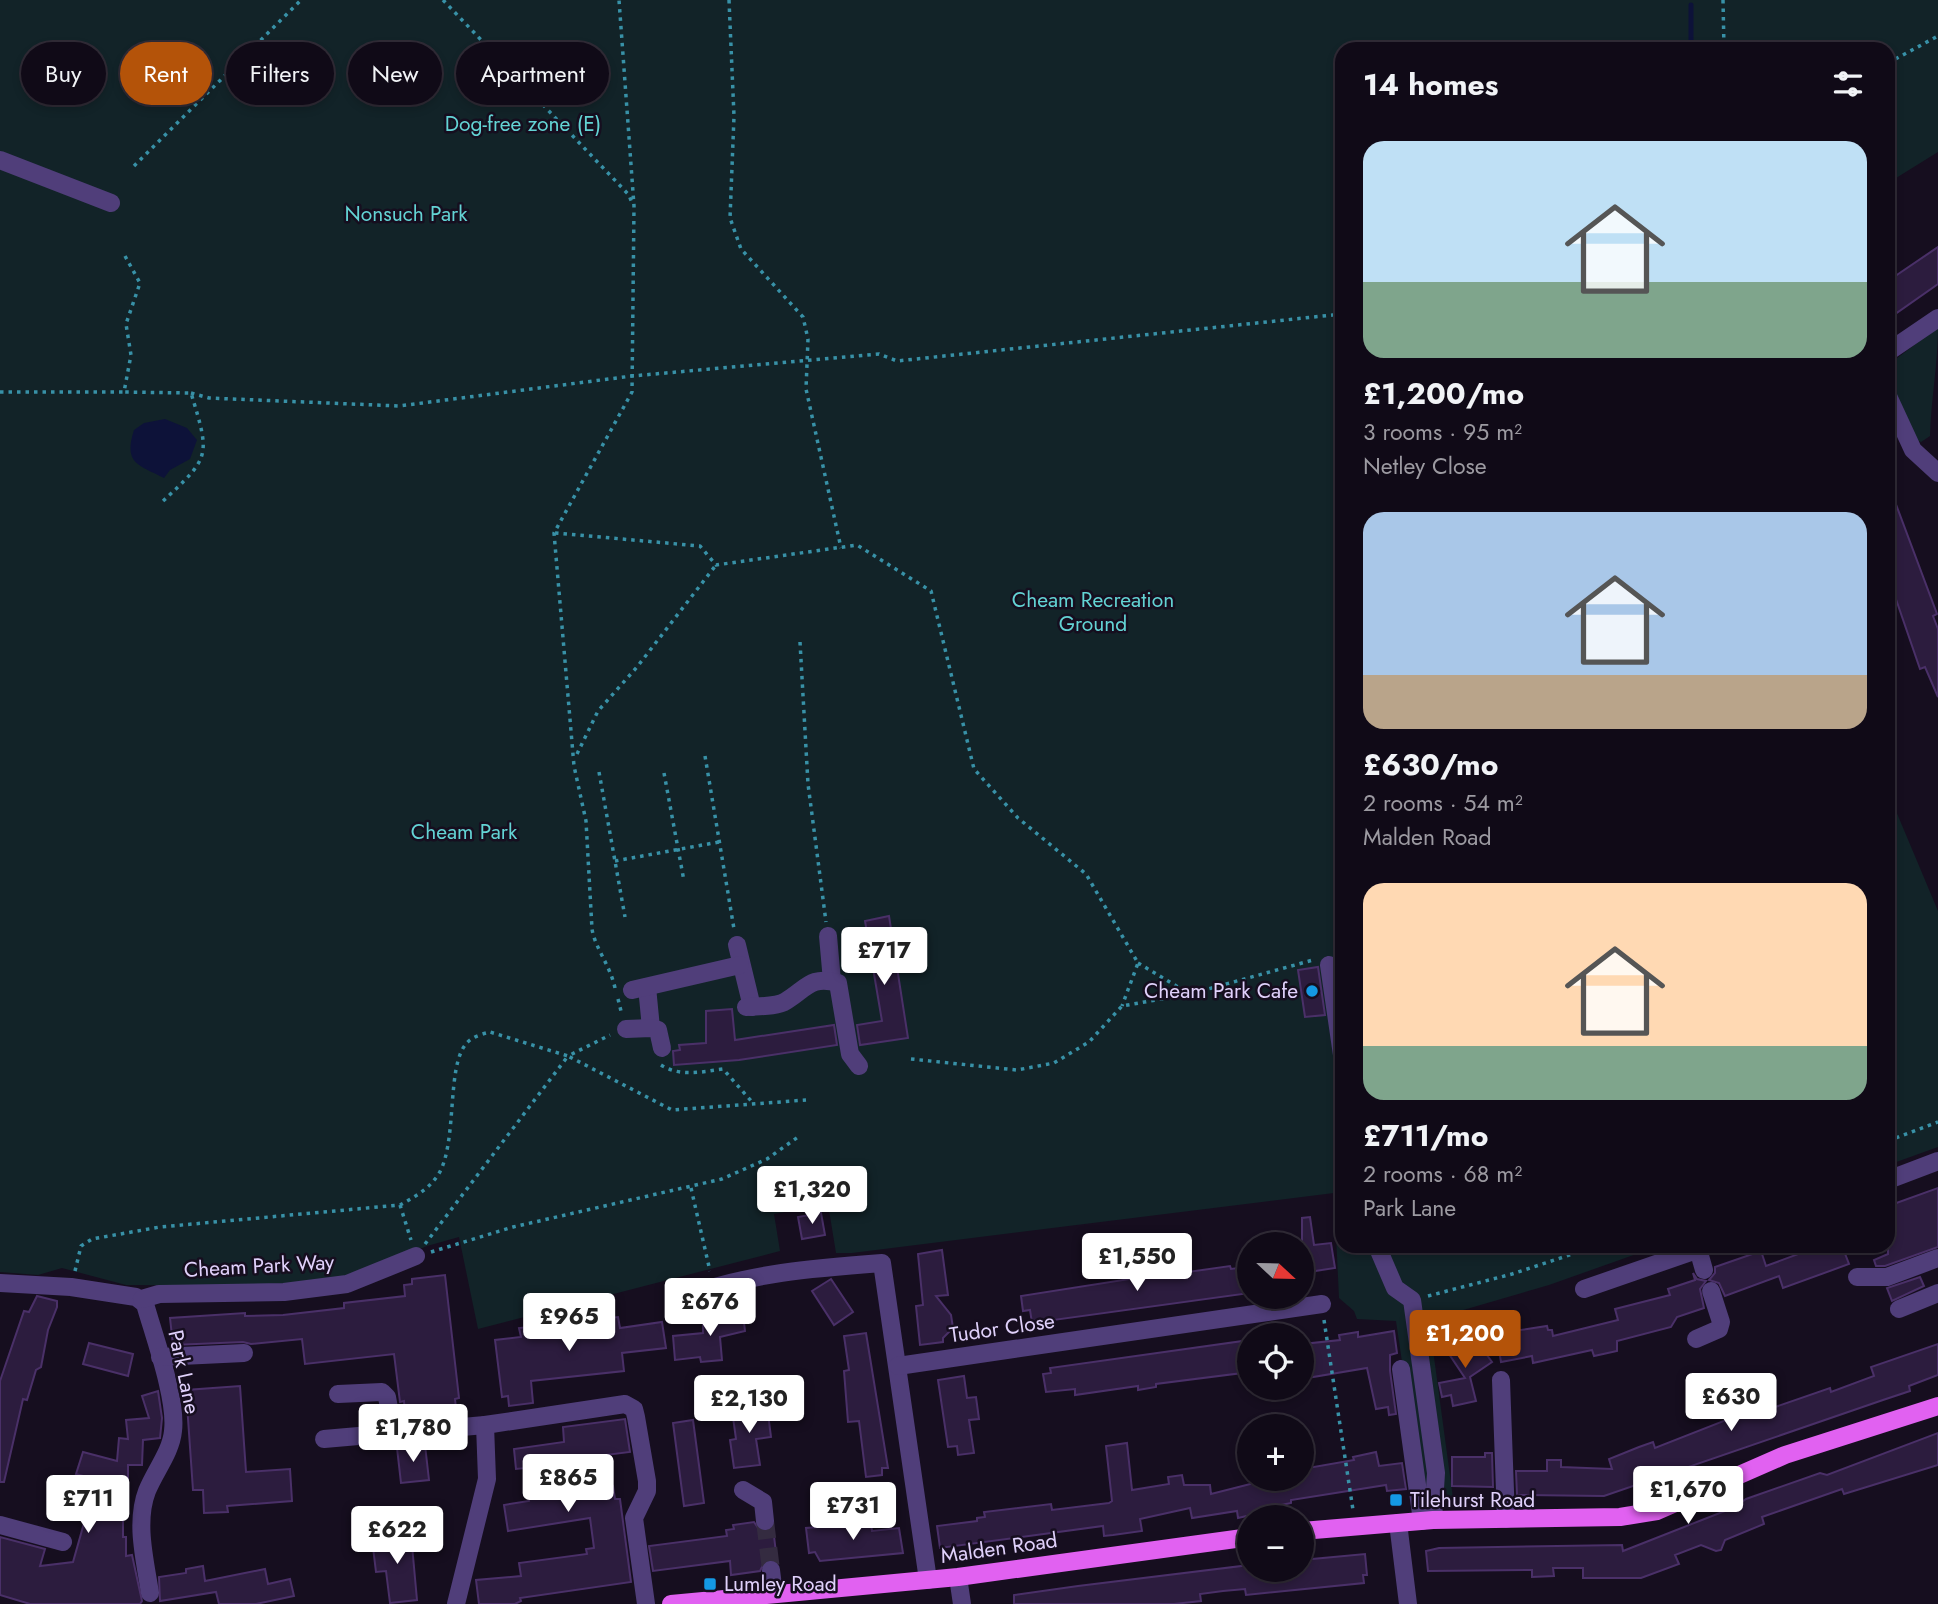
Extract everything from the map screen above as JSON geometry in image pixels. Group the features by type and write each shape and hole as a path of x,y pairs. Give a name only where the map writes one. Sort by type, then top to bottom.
{"main road":[{"path":"1314,1530 1427,1520 1620,1517 1657,1511 1785,1455 1938,1406"},
{"name":"Malden Road","path":"671,1604 747,1600 774,1594 958,1577 1237,1539"}],"street":[{"path":"0,160 111,203"},
{"path":"1895,347 1938,318"},
{"path":"1895,411 1913,450 1938,473"},
{"path":"828,936 832,981"},
{"path":"737,945 749,1007 785,1002 804,986 825,980 838,983 850,1054 859,1066"},
{"path":"651,1028 639,988 740,965"},
{"path":"1329,965 1335,1007"},
{"path":"626,1029 657,1030 656,1053"},
{"path":"1895,1177 1938,1161"},
{"path":"1380,1253 1395,1288 1412,1300 1436,1473 1427,1520"},
{"path":"1584,1289 1688,1253"},
{"path":"1703,1253 1704,1270"},
{"name":"Cheam Park Way","path":"142,1299 159,1294 284,1292 347,1284 416,1256"},
{"path":"684,1297 713,1286 881,1256 928,1580"},
{"path":"1857,1278 1886,1277 1938,1258"},
{"path":"0,1283 71,1287 142,1299"},
{"path":"1696,1339 1719,1329 1721,1322 1711,1292"},
{"path":"1899,1309 1938,1293"},
{"name":"Park Lane","path":"142,1299 160,1357 173,1416 173,1432 145,1494 141,1529 150,1592"},
{"name":"Tudor Close","path":"898,1366 1322,1304"},
{"path":"160,1357 244,1353"},
{"path":"1401,1369 1427,1520"},
{"path":"1501,1380 1506,1519"},
{"path":"338,1394 382,1392 387,1397 393,1431"},
{"path":"324,1439 485,1424 625,1404 634,1409 647,1481 647,1491 634,1518 646,1604"},
{"path":"456,1604 487,1479 485,1424"},
{"path":"743,1490 763,1502 765,1521"},
{"path":"1398,1522 1408,1604"},
{"path":"0,1525 63,1542"},
{"path":"771,1570 774,1594"},
{"path":"958,1577 962,1604"}],"path":[{"path":"134,166 301,0"},
{"path":"443,0 629,195 634,206"},
{"path":"416,1256 568,1056 596,1039 626,1029 610,967 594,938 586,821 574,766 554,533 632,392 634,206 619,0"},
{"path":"729,0 734,116 730,218 741,249 803,317 808,339 805,360 807,389 841,548"},
{"path":"1723,0 1724,42"},
{"path":"1895,59 1938,36"},
{"path":"124,392 131,355 126,324 140,283 125,256"},
{"path":"0,393 191,393 209,398 399,406 632,376 879,354 897,361 1335,315"},
{"path":"162,503 198,469 206,440 191,393"},
{"path":"554,533 700,546 716,565"},
{"path":"575,757 598,710 637,667 716,565 857,545 931,591 974,769 1018,818 1086,874 1138,963 1190,994"},
{"path":"800,642 808,784 828,936"},
{"path":"705,756 737,945"},
{"path":"599,772 625,917"},
{"path":"664,773 684,881"},
{"path":"615,862 719,842"},
{"path":"1122,1006 1190,994 1280,970 1285,965 1317,959 1324,960 1329,965"},
{"path":"911,1059 1017,1070 1054,1063 1089,1042 1122,1006 1138,963"},
{"path":"71,1287 81,1246 92,1239 160,1227 400,1205 426,1190 439,1174 450,1129 459,1058 466,1044 490,1032 568,1056 671,1110 806,1100"},
{"path":"656,1053 672,1072 723,1069 753,1103"},
{"path":"1895,1138 1938,1122"},
{"path":"416,1256 513,1227 722,1179 767,1159 798,1137"},
{"path":"691,1188 713,1286"},
{"path":"400,1205 416,1256"},
{"path":"1412,1300 1511,1274 1576,1253"},
{"path":"1322,1304 1356,1525"}],"green space":[{"path":"0,0 1938,0 1938,152 1895,179 1895,42 1335,42 1335,1214 1334,1193 836,1253 828,1204 774,1214 780,1251 478,1329 459,1237 427,1246 364,1273 296,1286 126,1285 62,1268 38,1275 0,1272"},
{"path":"1938,327 1930,436 1921,442 1916,440 1895,393 1895,360"},
{"path":"1895,809 1938,911 1938,1147 1895,1162"},
{"path":"1337,1253 1639,1253 1549,1285 1429,1320 1453,1498 1422,1498 1396,1321 1357,1319 1354,1311 1339,1298"}],"shaded area":[{"path":"165,419 187,428 197,440 190,459 170,470 164,478 136,462 132,457 131,441 134,430 144,423"}],"building":[{"path":"1938,247 1938,284 1895,314 1895,276"},
{"path":"1895,502 1937,614 1933,616 1938,629 1938,697 1925,667 1920,669 1895,596"},
{"path":"889,916 908,1038 860,1045 857,1025 882,1021 865,921"},
{"path":"1318,967 1325,1015 1305,1017 1298,970"},
{"path":"732,1009 735,1040 834,1025 837,1045 739,1060 674,1065 673,1051 680,1050 679,1045 706,1043 706,1011"},
{"path":"1938,1188 1938,1247 1885,1266 1876,1266 1874,1260 1888,1253 1895,1253 1895,1203"},
{"path":"821,1213 825,1235 802,1239 798,1217"},
{"path":"1310,1217 1312,1232 1302,1232 1302,1218"},
{"path":"1331,1243 1335,1268 1314,1271 1314,1245"},
{"path":"942,1250 948,1295 936,1296 951,1315 953,1328 943,1338 943,1342 920,1345 916,1306 923,1305 918,1254"},
{"path":"1755,1253 1762,1253 1766,1266 1801,1253 1845,1253 1849,1264 1783,1288 1779,1276 1725,1296 1719,1283 1709,1280 1715,1273 1715,1267"},
{"path":"1230,1266 1231,1269 1237,1268 1237,1295 1032,1323 1030,1310 1023,1311 1021,1296 1136,1278 1135,1275 1159,1271 1160,1276"},
{"path":"1693,1273 1697,1279 1706,1281 1700,1289 1704,1308 1677,1317 1671,1327 1617,1341 1617,1351 1594,1356 1592,1350 1533,1363 1532,1356 1501,1362 1495,1327 1515,1324 1516,1329 1521,1330 1547,1326 1548,1330 1552,1330 1553,1336 1618,1320 1615,1309 1670,1295 1668,1289 1695,1280"},
{"path":"445,1275 459,1398 455,1399 456,1408 405,1413 404,1401 400,1402 394,1354 305,1364 302,1339 251,1344 243,1342 173,1345 170,1318 245,1313 245,1316 283,1315 344,1308 344,1303 405,1296 404,1285 412,1284 412,1279"},
{"path":"1920,1277 1924,1286 1892,1301 1887,1288"},
{"path":"831,1279 853,1312 834,1325 812,1291"},
{"path":"37,1296 57,1301 57,1307 48,1330 41,1367 36,1370 27,1400 23,1399 4,1482 0,1482 0,1381 24,1311 29,1312"},
{"path":"742,1305 745,1331 720,1337 722,1360 701,1362 700,1357 675,1360 673,1336 703,1333 703,1325 721,1323 721,1316 728,1315 727,1307"},
{"path":"618,1317 620,1328 662,1322 666,1348 622,1353 624,1371 531,1381 533,1403 509,1406 508,1396 502,1397 495,1340 521,1337 519,1328"},
{"path":"1394,1331 1397,1353 1390,1355 1390,1371 1396,1414 1389,1415 1388,1407 1376,1409 1367,1368 1314,1377 1314,1343 1340,1340 1339,1335 1358,1332 1358,1337"},
{"path":"1470,1332 1492,1362 1470,1377 1476,1401 1453,1406 1451,1395 1442,1397 1439,1383 1465,1378 1449,1354 1458,1348 1454,1343"},
{"path":"866,1333 888,1468 882,1468 882,1475 866,1477 859,1421 848,1422 844,1371 849,1370 844,1336"},
{"path":"1237,1342 1237,1374 1156,1384 1156,1387 1138,1390 1138,1386 1075,1395 1075,1389 1046,1392 1043,1374 1051,1373 1050,1368"},
{"path":"89,1343 133,1354 128,1376 83,1364"},
{"path":"1938,1344 1938,1375 1909,1386 1910,1391 1604,1496 1517,1495 1516,1471 1547,1471 1547,1460 1561,1460 1561,1467 1612,1469 1609,1459 1639,1447 1653,1442 1655,1448 1754,1409 1755,1414 1830,1388 1831,1392 1874,1376 1871,1367"},
{"path":"964,1376 967,1398 976,1397 979,1419 969,1420 974,1453 958,1455 957,1446 948,1447 938,1380"},
{"path":"240,1386 246,1472 290,1469 292,1501 227,1506 228,1512 204,1513 203,1490 193,1490 186,1390"},
{"path":"158,1391 162,1418 160,1438 143,1440 142,1465 128,1465 128,1491 123,1491 123,1537 126,1537 126,1556 132,1555 142,1601 140,1604 30,1604 0,1595 0,1537 45,1549 40,1566 73,1562 88,1509 79,1506 90,1478 76,1474 83,1452 117,1461 119,1438 128,1439 126,1420 149,1418 142,1396"},
{"path":"767,1406 771,1437 756,1439 760,1465 734,1468 730,1440 736,1439 732,1410"},
{"path":"625,1419 630,1452 605,1455 609,1487 613,1486 615,1499 620,1499 631,1582 520,1598 521,1601 515,1604 479,1604 476,1580 521,1576 519,1563 587,1554 586,1549 594,1548 590,1518 508,1531 504,1505 529,1501 525,1468 516,1469 514,1449 564,1442 563,1427"},
{"path":"693,1420 704,1503 684,1506 673,1423"},
{"path":"1938,1433 1938,1465 1844,1494 1842,1489 1762,1517 1764,1524 1725,1540 1721,1550 1716,1551 1701,1545 1675,1555 1679,1564 1641,1578 1583,1578 1583,1568 1553,1568 1554,1576 1532,1577 1532,1570 1428,1571 1426,1551 1439,1548 1622,1545 1623,1551 1735,1507 1746,1499 1820,1473 1827,1475"},
{"path":"1127,1443 1132,1490 1169,1484 1168,1477 1182,1475 1184,1485 1210,1485 1211,1494 1237,1487 1237,1491 1314,1491 1314,1467 1354,1460 1353,1457 1376,1452 1379,1466 1402,1463 1406,1489 1387,1491 1386,1485 1291,1500 1291,1503 1281,1505 1237,1505 1237,1511 1192,1518 1190,1508 1140,1519 1142,1531 1113,1535 1104,1536 1103,1526 940,1548 937,1526 977,1521 977,1518 985,1517 984,1512 1051,1504 1052,1510 1109,1503 1112,1501 1106,1446"},
{"path":"425,1445 429,1480 401,1483 397,1448"},
{"path":"1485,1453 1492,1453 1493,1487 1452,1486 1452,1457 1485,1457"},
{"path":"754,1522 761,1532 773,1528 777,1561 765,1561 760,1571 731,1575 730,1561 653,1571 649,1546 727,1536 726,1530 734,1529 733,1525"},
{"path":"871,1523 872,1531 899,1528 903,1553 820,1561 815,1552 809,1553 806,1528"},
{"path":"411,1534 417,1600 390,1603 386,1571 376,1572 372,1539"},
{"path":"1365,1554 1367,1575 1363,1575 1364,1583 1246,1595 1245,1589 1223,1591 1200,1594 1201,1601 1174,1604 1014,1604 1014,1595 1237,1567 1237,1582 1314,1582 1314,1559"},
{"path":"203,1566 205,1581 265,1569 268,1584 290,1579 294,1596 256,1604 219,1604 216,1592 160,1601 159,1577 186,1573 186,1569"}],"waterway":[{"path":"1691,5 1691,42"}],"tunnel":[{"path":"765,1521 771,1570"}],"place":[{"name":"Cheam Park Cafe","path":"1312,991"},
{"name":"Tilehurst Road","path":"1396,1500"},
{"name":"Lumley Road","path":"710,1584"}],"park label":[{"name":"Dog-free zone (E)","path":"523,124"},
{"name":"Nonsuch Park","path":"406,214"},
{"name":"Cheam Recreation Ground","path":"1093,612"},
{"name":"Cheam Park","path":"464,832"}]}
